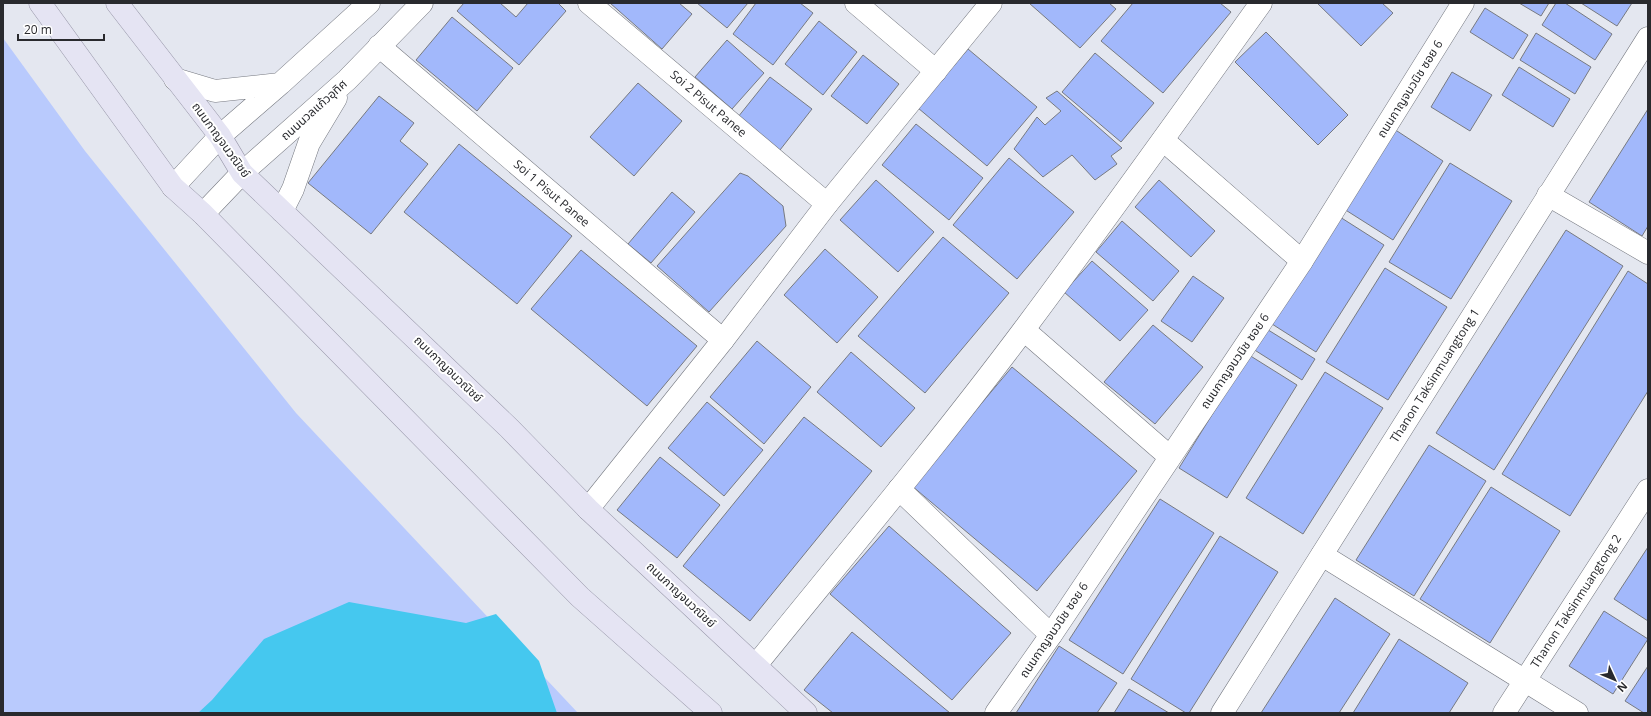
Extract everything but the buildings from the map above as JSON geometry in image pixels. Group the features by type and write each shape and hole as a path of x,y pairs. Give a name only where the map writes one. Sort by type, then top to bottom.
{"main road":[{"path":"40,3 173,187 203,214 580,597 711,713"},
{"name":"ถนนกาญจนวณิชย์","path":"117,3 220,136 242,173 509,428 588,509 806,713"}],"street":[{"path":"173,187 220,136 369,3"},
{"name":"ถนนนวลแก้วอุทิศ","path":"203,214 242,173 347,80 422,3"},
{"name":"Soi 2 Pisut Panee","path":"589,3 827,204"},
{"path":"856,3 936,71"},
{"path":"588,509 723,340 827,204 991,3"},
{"path":"756,665 899,489 1024,330 1261,3"},
{"name":"ถนนกาญจนวนิช ซอย 6","path":"996,713 1051,635 1302,261 1463,3"},
{"name":"Thanon Taksinmuangtong 1","path":"1222,713 1648,38"},
{"name":"Soi 1 Pisut Panee","path":"379,46 723,340"},
{"path":"176,79 215,91 280,84"},
{"path":"282,211 293,189 309,143 347,80"},
{"path":"1163,140 1302,261"},
{"path":"1548,195 1648,253"},
{"path":"1024,330 1170,457"},
{"path":"899,489 1051,635"},
{"name":"Thanon Taksinmuangtong 2","path":"1504,713 1648,490"},
{"path":"1322,555 1577,713"}],"shaded area":[{"path":"3,38 85,151 296,413 578,713 3,713"},
{"path":"349,602 466,623 496,614 539,661 557,713 198,713 212,700 264,639"}]}
